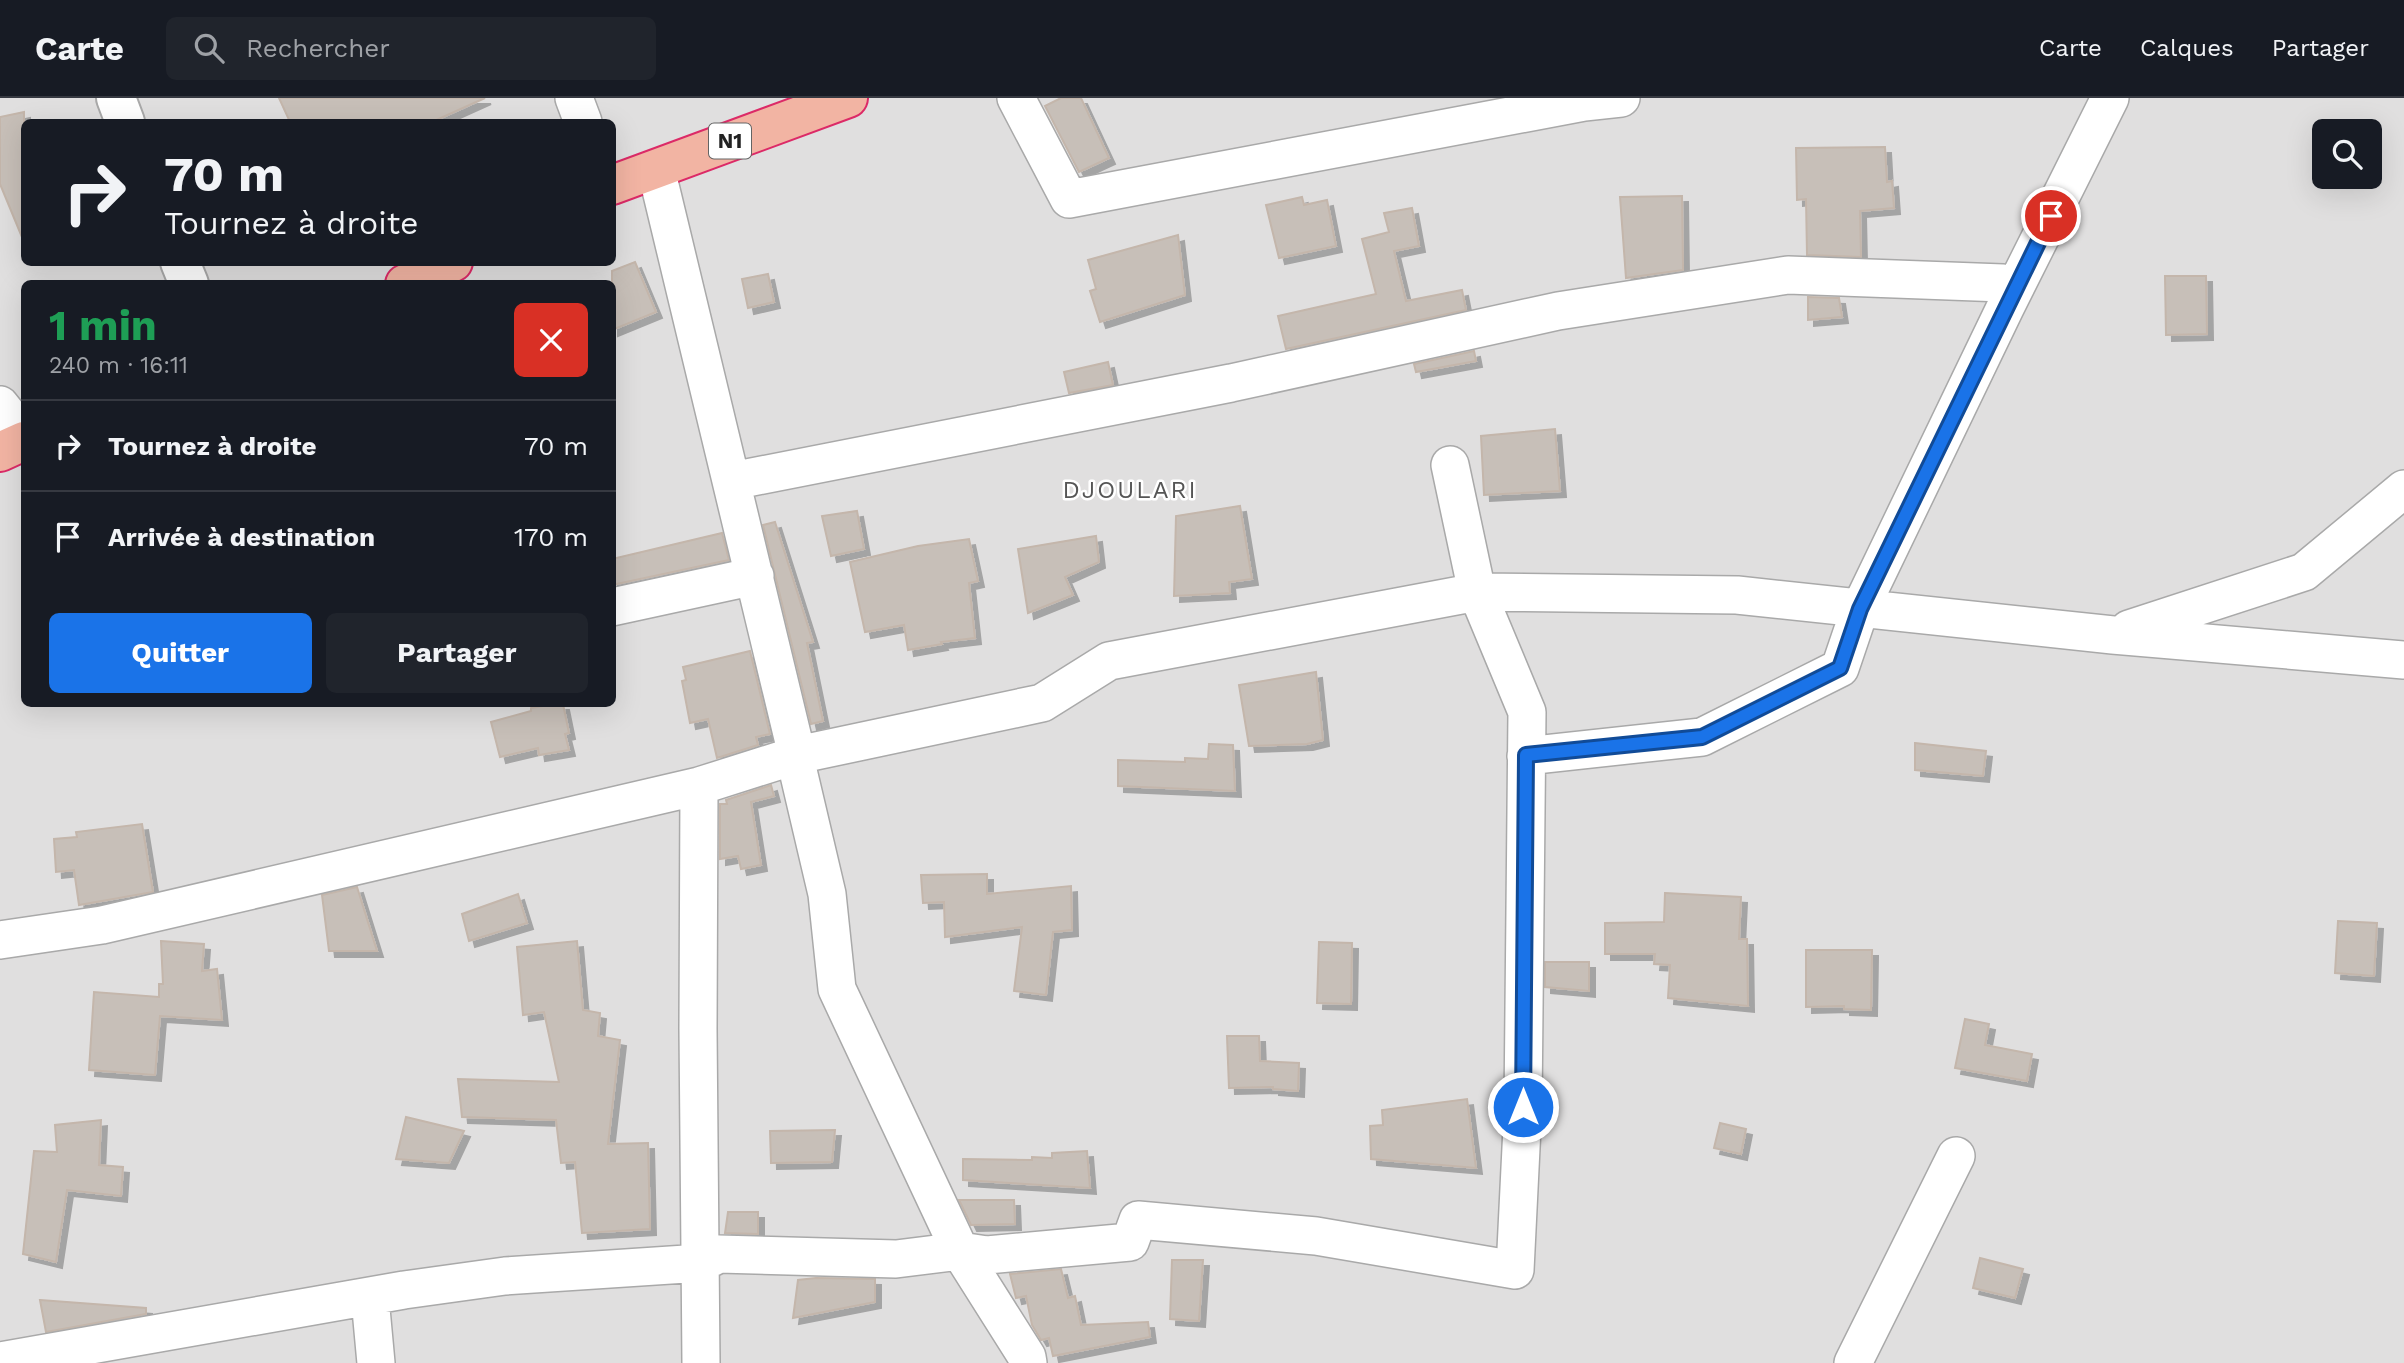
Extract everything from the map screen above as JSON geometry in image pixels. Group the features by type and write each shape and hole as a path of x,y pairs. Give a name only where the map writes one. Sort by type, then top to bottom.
{"highway":[{"name":"N1","path":"616,184 848,98"},
{"path":"414,280 444,266"},
{"path":"0,452 21,442"}],"street":[{"path":"116,98 124,119"},
{"path":"574,98 582,119"},
{"path":"1016,98 1069,199 1584,102 1621,98"},
{"path":"1526,755 1702,737 1840,668 1860,609 2110,98"},
{"path":"656,169 797,755 796,762 827,894 837,989 960,1251 1027,1357 1028,1363"},
{"path":"732,481 1231,383 1558,311 1788,275 2003,283 2016,286"},
{"path":"0,405 21,431"},
{"path":"0,1361 404,1290 505,1276 701,1262 719,1254 895,1259 960,1251 987,1255 1130,1242 1138,1220 1316,1236 1515,1269 1523,1107 1527,712 1477,592 1450,465"},
{"path":"2113,635 2304,572 2404,489"},
{"path":"616,606 755,576"},
{"path":"0,940 102,925 699,786 797,755 1042,703 1109,662 1477,592 1737,595 2113,635 2404,660"},
{"path":"699,786 701,1363"},
{"path":"1853,1363 1956,1156"},
{"path":"370,1298 376,1363"}],"shaded area":[{"path":"0,98 2404,98 2404,1363 0,1363"}],"building":[{"path":"279,98 485,98 439,119 289,119"},
{"path":"1061,98 1081,98 1109,158 1079,172 1045,106"},
{"path":"24,112 24,119 21,119 21,235 0,184 0,117"},
{"path":"1885,147 1887,182 1892,181 1894,208 1860,211 1861,257 1807,255 1806,199 1797,200 1796,148"},
{"path":"1682,196 1683,270 1626,278 1620,197"},
{"path":"1302,197 1304,205 1327,200 1336,246 1279,258 1266,205"},
{"path":"1412,208 1419,246 1394,251 1406,301 1462,290 1466,310 1286,349 1278,316 1376,294 1362,239 1389,232 1384,213"},
{"path":"1178,235 1185,295 1100,322 1090,291 1096,289 1088,260"},
{"path":"635,262 656,312 616,328 616,280 612,280 612,271"},
{"path":"768,274 774,302 748,308 742,279"},
{"path":"2165,276 2206,276 2207,334 2166,335"},
{"path":"1808,297 1839,298 1842,317 1808,320"},
{"path":"1474,351 1476,361 1416,372 1414,364"},
{"path":"1108,362 1113,385 1069,393 1064,372"},
{"path":"1555,429 1560,491 1484,495 1481,436"},
{"path":"1240,506 1252,579 1229,582 1230,593 1174,596 1176,516"},
{"path":"857,511 864,549 831,556 822,516"},
{"path":"775,522 813,642 807,643 823,721 811,724 763,525"},
{"path":"722,533 729,560 616,584 616,558"},
{"path":"1096,536 1099,562 1065,577 1073,595 1028,613 1018,549"},
{"path":"969,539 978,581 969,583 975,638 908,650 904,625 865,632 850,562 918,546"},
{"path":"750,651 770,734 756,737 758,745 717,758 708,719 690,723 682,681 686,680 683,667"},
{"path":"1316,672 1323,740 1307,744 1249,746 1239,685"},
{"path":"564,707 569,733 565,734 569,750 539,755 538,748 500,757 491,722 531,711 531,708"},
{"path":"1915,743 1986,751 1983,776 1915,770"},
{"path":"1209,744 1233,745 1235,791 1118,786 1118,760 1185,762 1185,758 1208,759"},
{"path":"771,785 774,796 751,802 761,865 741,869 738,856 720,859 720,804 727,804 726,800"},
{"path":"142,824 153,892 79,905 74,870 56,872 54,839 77,837 76,832"},
{"path":"987,874 987,894 1071,886 1072,930 1053,932 1046,995 1014,991 1022,927 945,937 944,902 923,903 921,875"},
{"path":"357,887 377,951 329,951 322,895"},
{"path":"1665,893 1741,897 1739,939 1747,939 1748,1006 1668,998 1670,965 1654,964 1655,954 1605,954 1605,923 1664,922"},
{"path":"518,894 527,923 469,941 462,914"},
{"path":"2338,921 2377,923 2374,976 2335,973"},
{"path":"161,941 204,944 202,971 217,969 222,1020 160,1016 155,1075 89,1070 94,992 159,997 159,984 163,984"},
{"path":"577,941 583,1010 600,1013 598,1036 620,1040 608,1144 648,1143 650,1229 582,1233 575,1162 561,1163 556,1120 462,1117 458,1079 559,1082 544,1012 523,1015 517,947"},
{"path":"1319,942 1352,943 1351,1004 1317,1003"},
{"path":"1806,950 1872,950 1871,1010 1844,1009 1844,1006 1806,1007"},
{"path":"1545,962 1589,962 1589,991 1545,987"},
{"path":"1965,1019 1989,1024 1985,1045 2032,1054 2027,1081 1955,1068"},
{"path":"1227,1036 1259,1036 1260,1061 1299,1063 1298,1091 1273,1087 1229,1088"},
{"path":"1467,1099 1476,1168 1371,1159 1370,1126 1383,1125 1382,1110"},
{"path":"406,1117 464,1131 449,1163 396,1159"},
{"path":"101,1120 99,1165 123,1167 121,1196 67,1190 56,1262 23,1254 34,1151 57,1152 55,1125"},
{"path":"1720,1123 1746,1129 1741,1154 1714,1148"},
{"path":"835,1130 832,1162 771,1163 770,1131"},
{"path":"1087,1151 1090,1188 963,1180 963,1159 1032,1160 1032,1157 1052,1158 1052,1153"},
{"path":"959,1200 1014,1200 1015,1224 971,1225"},
{"path":"728,1212 758,1212 758,1234 725,1233"},
{"path":"1980,1258 2023,1269 2015,1298 1973,1288"},
{"path":"1172,1260 1203,1260 1199,1321 1170,1319"},
{"path":"1061,1269 1068,1298 1075,1296 1081,1325 1148,1322 1150,1337 1053,1356 1049,1338 1041,1340 1032,1325 1026,1296 1016,1298 1010,1274"},
{"path":"875,1279 875,1302 793,1318 798,1280"},
{"path":"40,1300 146,1308 146,1314 46,1332"}],"district":[{"name":"DJOULARI","path":"1130,490"}],"route":[{"path":"1523,1107 1526,755 1702,737 1840,668 1860,609 2051,216"}]}
